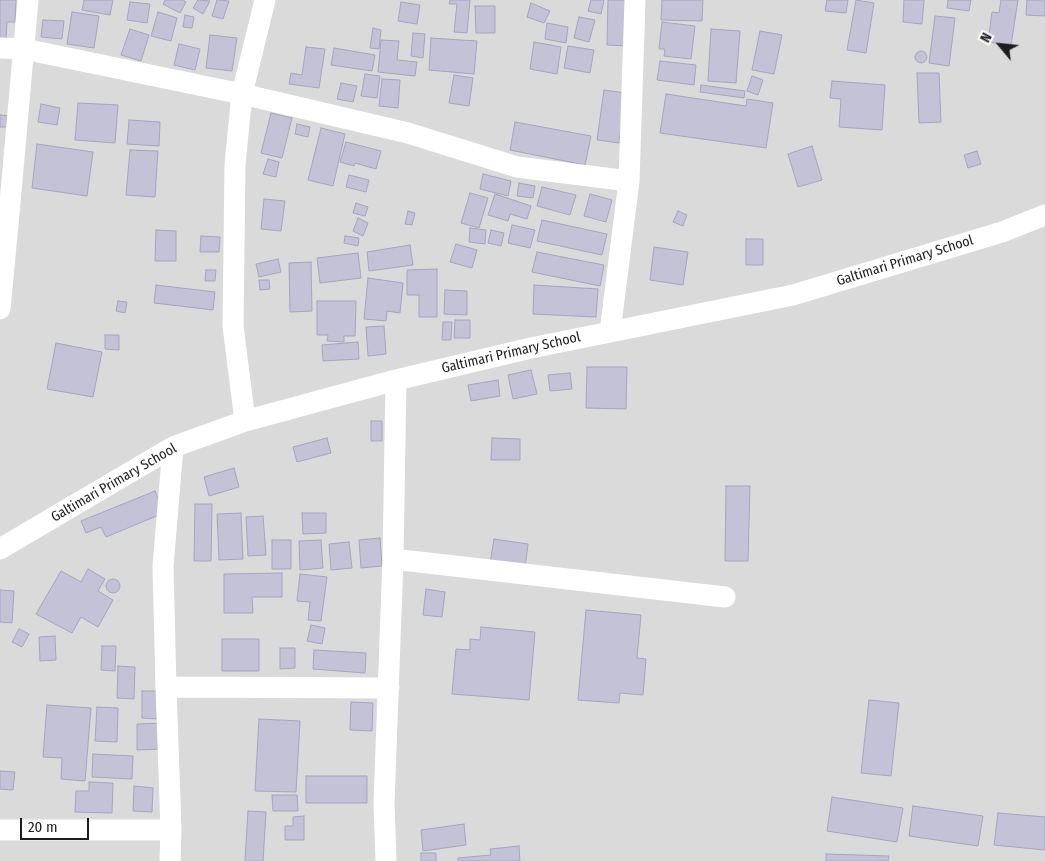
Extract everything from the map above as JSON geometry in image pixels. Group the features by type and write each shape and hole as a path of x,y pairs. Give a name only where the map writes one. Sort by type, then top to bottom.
{"street":[{"path":"0,309 5,202 24,49 28,0"},
{"path":"245,421 233,326 235,164 242,94 265,0"},
{"path":"610,332 629,181 636,0"},
{"path":"0,48 24,49 242,94 408,133 517,167 629,181"},
{"name":"Galtimari Primary School","path":"0,550 173,447 245,421 396,380 531,348 794,296 1002,232 1045,215"},
{"path":"386,861 384,803 393,559 396,380"},
{"path":"170,861 171,830 163,566 173,447"},
{"path":"393,559 724,597"},
{"path":"166,687 389,688"},
{"path":"0,830 171,830"}],"shaded area":[{"path":"0,0 1045,0 1045,861 0,861"}],"building":[{"path":"0,0 16,0 15,22 7,22 6,39 0,39"},
{"path":"84,0 113,0 110,15 82,10"},
{"path":"165,0 183,0 186,2 180,13 163,4"},
{"path":"198,0 210,1 203,14 193,8"},
{"path":"217,0 229,1 223,19 212,16"},
{"path":"450,0 470,0 467,33 454,32 457,4 449,4"},
{"path":"591,0 604,0 601,14 588,11"},
{"path":"608,0 629,0 628,46 607,45"},
{"path":"662,0 703,0 702,21 661,20"},
{"path":"827,0 848,0 846,13 825,11"},
{"path":"856,0 874,3 866,53 847,50"},
{"path":"904,0 924,0 922,24 903,22"},
{"path":"948,0 971,0 969,11 947,8"},
{"path":"1001,0 1018,0 1011,45 988,42 992,12 999,13"},
{"path":"1027,0 1045,0 1045,16 1026,15"},
{"path":"130,2 150,4 147,23 127,20"},
{"path":"401,2 420,5 417,24 398,21"},
{"path":"531,3 550,11 544,23 527,17"},
{"path":"475,6 495,6 495,33 476,33"},
{"path":"72,12 99,16 94,48 67,44"},
{"path":"158,12 177,18 171,41 151,36"},
{"path":"185,15 194,17 192,28 183,27"},
{"path":"935,16 955,18 949,66 929,63"},
{"path":"579,17 595,20 589,42 574,38"},
{"path":"43,20 64,21 62,39 41,37"},
{"path":"662,22 695,26 691,59 664,56 665,49 659,49"},
{"path":"547,23 568,27 566,43 545,39"},
{"path":"373,28 381,30 379,49 370,48"},
{"path":"130,29 149,35 141,61 121,55"},
{"path":"711,29 740,31 736,83 708,81"},
{"path":"760,31 782,35 774,74 752,70"},
{"path":"413,33 425,34 423,58 411,56"},
{"path":"210,35 237,38 232,71 206,68"},
{"path":"431,38 477,41 474,74 429,70"},
{"path":"381,40 399,41 397,60 417,62 415,76 378,72"},
{"path":"534,42 561,47 557,74 530,69"},
{"path":"179,44 200,49 195,70 174,65"},
{"path":"568,46 594,50 590,73 564,68"},
{"path":"306,47 325,49 319,88 289,84 291,73 302,75"},
{"path":"334,48 375,55 372,71 331,65"},
{"path":"919,51 923,51 927,57 923,63 919,63 915,59 915,55"},
{"path":"660,61 696,65 694,85 657,80"},
{"path":"917,73 939,73 941,122 919,123"},
{"path":"365,74 380,76 377,98 361,96"},
{"path":"454,75 473,78 469,106 449,103"},
{"path":"752,76 763,80 758,95 747,91"},
{"path":"382,79 400,80 398,108 379,106"},
{"path":"832,81 885,85 882,130 839,127 841,99 830,98"},
{"path":"341,83 357,86 353,102 337,99"},
{"path":"701,85 745,91 744,98 700,92"},
{"path":"604,90 626,93 619,143 597,140"},
{"path":"666,94 746,106 747,99 773,103 766,148 660,133"},
{"path":"78,103 118,105 115,143 75,140"},
{"path":"41,104 60,108 57,125 38,122"},
{"path":"271,113 292,118 282,158 261,153"},
{"path":"0,115 10,116 10,127 0,127"},
{"path":"129,120 160,122 159,146 127,144"},
{"path":"515,122 591,136 585,165 510,150"},
{"path":"297,124 310,127 308,137 295,134"},
{"path":"321,128 345,134 333,186 308,180"},
{"path":"346,142 381,151 376,169 355,163 354,166 340,162"},
{"path":"37,144 93,152 87,196 32,188"},
{"path":"812,146 822,180 798,187 788,154"},
{"path":"130,150 158,151 155,197 126,195"},
{"path":"977,151 981,164 968,168 964,155"},
{"path":"268,159 279,162 276,177 263,174"},
{"path":"483,174 511,181 508,196 480,189"},
{"path":"349,175 369,180 366,192 346,187"},
{"path":"519,183 535,186 533,198 517,196"},
{"path":"542,187 576,195 570,215 537,206"},
{"path":"470,193 488,198 479,228 461,223"},
{"path":"495,194 531,206 527,219 510,214 508,221 488,215"},
{"path":"590,194 612,200 606,222 584,216"},
{"path":"264,199 285,201 281,231 261,229"},
{"path":"356,203 368,207 365,216 353,213"},
{"path":"408,211 415,213 412,225 405,224"},
{"path":"678,211 687,215 683,226 673,222"},
{"path":"358,218 368,223 363,236 353,231"},
{"path":"542,220 607,234 602,255 537,241"},
{"path":"512,225 535,230 530,248 508,243"},
{"path":"470,228 486,230 485,244 469,242"},
{"path":"156,230 176,231 176,261 155,261"},
{"path":"491,230 504,233 501,246 488,243"},
{"path":"201,236 220,237 219,252 200,252"},
{"path":"345,236 359,238 358,246 344,243"},
{"path":"746,239 763,239 763,265 746,265"},
{"path":"456,244 477,250 472,268 450,262"},
{"path":"410,245 413,265 369,271 367,252"},
{"path":"654,247 688,252 683,285 650,280"},
{"path":"537,252 604,265 600,286 532,272"},
{"path":"358,253 361,278 320,283 317,258"},
{"path":"278,259 281,272 259,277 256,264"},
{"path":"311,262 312,311 290,312 289,263"},
{"path":"437,269 437,317 419,317 419,295 407,295 407,270"},
{"path":"206,270 216,270 215,281 205,281"},
{"path":"368,278 403,283 400,313 387,311 386,321 364,319"},
{"path":"259,280 269,280 270,289 260,290"},
{"path":"156,285 215,292 213,310 154,303"},
{"path":"534,285 598,289 596,317 533,314"},
{"path":"445,290 467,291 467,315 444,314"},
{"path":"118,301 127,302 125,313 116,311"},
{"path":"317,301 356,301 355,336 344,336 344,342 327,341 328,335 317,335"},
{"path":"455,320 470,320 470,338 454,338"},
{"path":"443,322 452,322 451,340 442,340"},
{"path":"384,326 386,354 368,356 366,327"},
{"path":"105,335 119,335 119,350 105,349"},
{"path":"358,342 359,359 323,361 322,345"},
{"path":"56,343 102,352 93,397 47,389"},
{"path":"587,367 627,367 626,409 586,408"},
{"path":"531,370 537,394 513,399 508,375"},
{"path":"570,373 572,389 550,391 548,375"},
{"path":"498,380 500,396 471,401 468,385"},
{"path":"371,421 382,421 382,441 371,441"},
{"path":"327,438 331,453 297,462 293,447"},
{"path":"492,438 520,439 520,460 491,460"},
{"path":"234,468 239,487 209,496 204,477"},
{"path":"726,486 750,486 748,561 725,561"},
{"path":"155,491 164,513 106,537 101,527 86,533 81,521"},
{"path":"195,504 212,504 211,561 194,561"},
{"path":"241,513 243,559 219,560 217,514"},
{"path":"302,513 326,513 326,533 303,534"},
{"path":"263,516 266,555 248,556 246,517"},
{"path":"380,538 382,566 361,568 359,540"},
{"path":"494,539 528,544 525,568 490,563"},
{"path":"272,540 291,540 291,569 272,569"},
{"path":"321,540 323,568 300,570 299,541"},
{"path":"349,542 352,568 331,570 329,544"},
{"path":"88,569 105,579 98,591 113,600 98,627 81,617 72,633 36,614 61,571 81,582"},
{"path":"282,573 282,597 252,597 253,613 224,613 224,574"},
{"path":"300,574 327,577 321,621 308,620 310,602 297,601"},
{"path":"113,579 118,581 120,586 118,591 113,593 108,591 106,586 108,581"},
{"path":"426,589 445,592 442,617 423,615"},
{"path":"0,590 14,591 12,623 0,622"},
{"path":"586,610 641,615 637,658 646,659 643,695 620,693 619,703 578,700"},
{"path":"311,625 325,628 322,644 307,641"},
{"path":"481,627 535,632 529,700 452,694 456,649 470,650 470,639 480,640"},
{"path":"19,629 29,634 22,647 12,642"},
{"path":"55,636 56,660 40,661 39,637"},
{"path":"222,639 259,639 259,671 222,671"},
{"path":"102,646 116,646 115,671 101,670"},
{"path":"280,648 295,648 295,668 280,669"},
{"path":"314,650 366,653 365,673 313,669"},
{"path":"118,666 135,667 134,699 117,698"},
{"path":"142,691 158,691 158,719 142,718"},
{"path":"869,700 899,703 891,776 861,773"},
{"path":"351,702 373,703 372,731 350,730"},
{"path":"47,705 91,708 85,781 61,779 62,758 43,757"},
{"path":"97,707 118,708 117,742 95,741"},
{"path":"259,719 300,721 296,792 255,791"},
{"path":"163,723 164,749 137,750 137,724"},
{"path":"93,754 133,756 132,779 92,777"},
{"path":"0,771 15,772 13,790 0,789"},
{"path":"306,776 367,776 367,803 306,803"},
{"path":"89,782 113,783 112,813 75,812 76,791 89,791"},
{"path":"134,786 153,788 152,812 133,811"},
{"path":"272,795 297,795 298,811 273,811"},
{"path":"832,797 903,808 897,842 827,831"},
{"path":"913,806 983,816 978,846 909,836"},
{"path":"248,811 266,812 263,861 245,861"},
{"path":"998,813 1045,817 1045,850 994,845"},
{"path":"304,816 304,840 285,840 285,826 293,826 293,817"},
{"path":"464,824 466,845 423,851 421,830"},
{"path":"519,846 520,861 458,861 458,858 491,855 490,849"},
{"path":"421,853 436,853 436,861 421,861"},
{"path":"826,854 889,856 888,861 826,861"}]}
